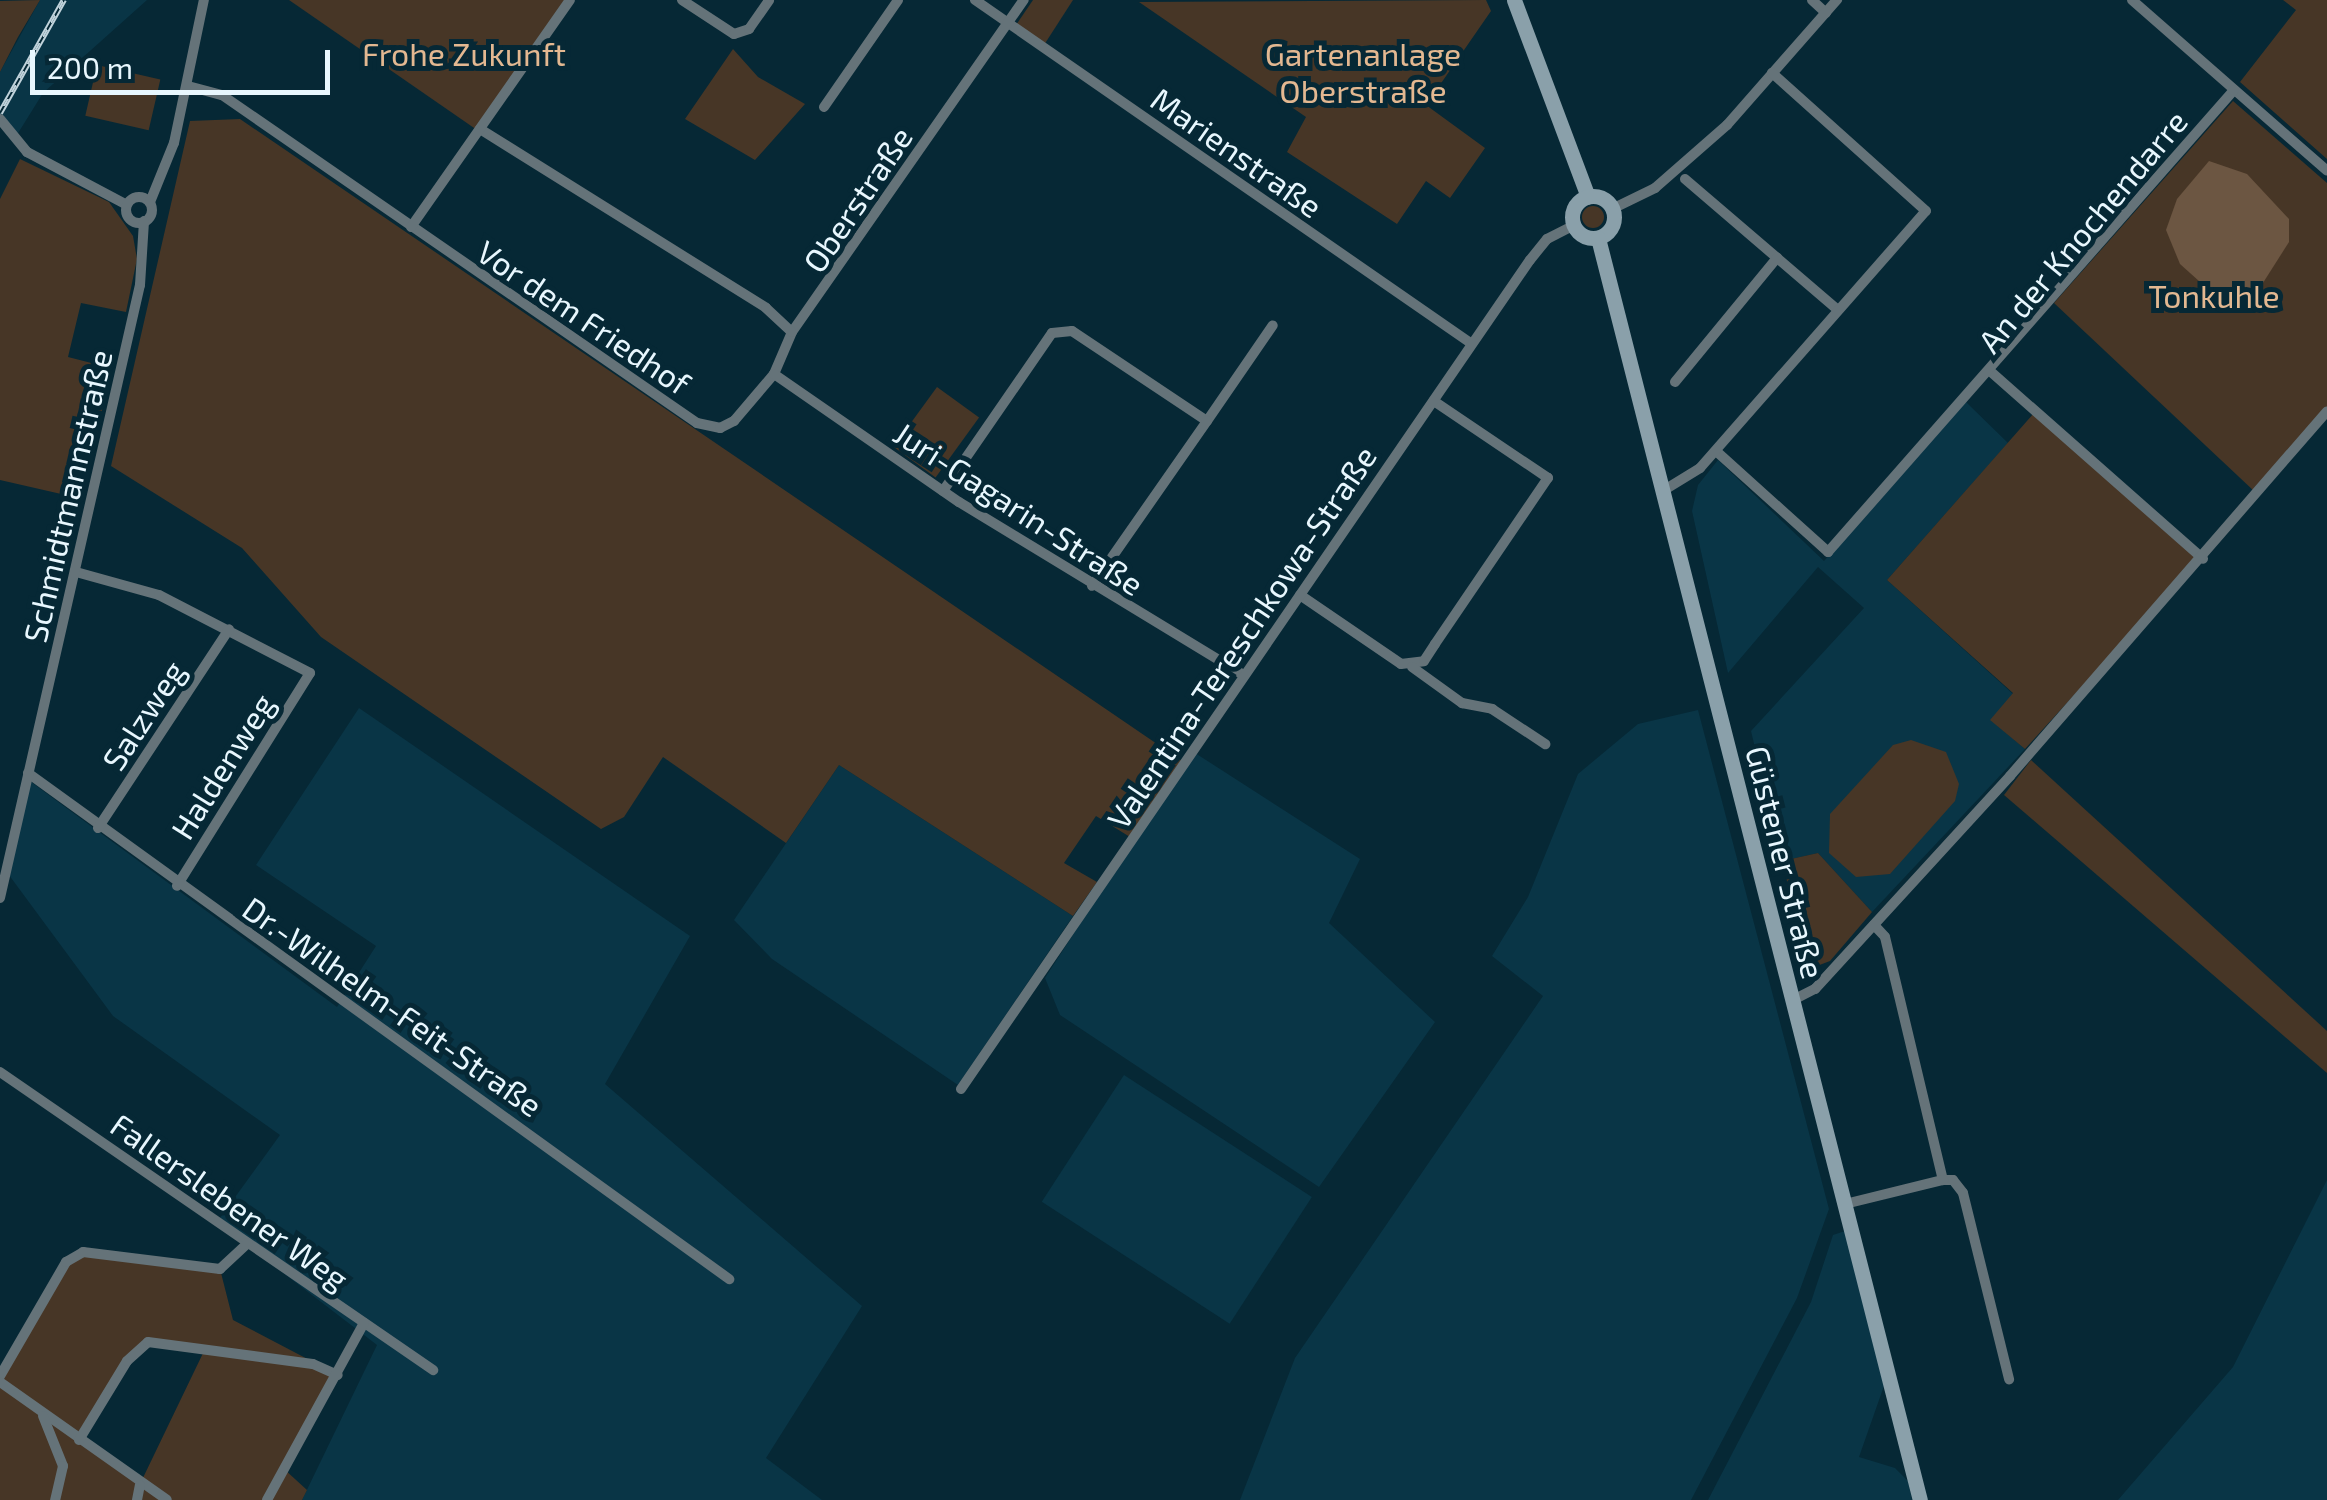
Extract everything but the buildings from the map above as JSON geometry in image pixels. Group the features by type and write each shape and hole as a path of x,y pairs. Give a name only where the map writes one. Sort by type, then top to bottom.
{"main road":[{"path":"1514,0 1588,197"},
{"path":"1588,197 1602,198 1612,210 1612,227 1598,238 1584,236 1574,225 1574,208 1588,197"},
{"name":"Güstener Straße","path":"1598,238 1920,1500"}],"street":[{"path":"128,204 140,197 150,202 165,174 188,86 204,0"},
{"path":"412,228 570,0"},
{"path":"682,0 734,34 749,29 769,0"},
{"path":"824,107 898,0"},
{"name":"Marienstraße","path":"975,0 1472,344"},
{"name":"Oberstraße","path":"734,421 774,374 792,332 802,326 1024,0"},
{"path":"1812,0 1826,12"},
{"path":"1612,210 1660,184 1727,125 1837,0"},
{"path":"2132,0 2327,171"},
{"path":"1661,492 1687,480 1716,450 1926,212 1772,74"},
{"name":"Vor dem Friedhof","path":"188,86 222,94 698,423 713,428 734,421"},
{"name":"An der Knochendarre","path":"2203,559 1990,371 2234,90"},
{"path":"0,119 27,152 128,204"},
{"path":"480,129 766,308 792,332"},
{"path":"1684,178 1838,310"},
{"name":"Schmidtmannstraße","path":"0,898 147,255 144,222 150,202"},
{"path":"128,204 129,217 144,222"},
{"name":"Valentina-Tereschkowa-Straße","path":"961,1089 1539,248 1574,225"},
{"path":"1675,382 1777,258"},
{"path":"1092,586 1273,325"},
{"path":"943,491 1052,333 1072,330 1207,420"},
{"path":"1716,450 1828,552 1990,371"},
{"name":"Juri-Gagarin-Straße","path":"774,374 943,491 1092,586 1244,675"},
{"path":"1412,667 1424,661 1548,478 1434,401"},
{"path":"1792,1000 1811,992 1874,925 2203,559 2327,411"},
{"path":"76,572 159,595 229,629"},
{"path":"1300,595 1462,703 1492,709 1545,744"},
{"name":"Haldenweg","path":"177,886 310,673 229,629"},
{"name":"Salzweg","path":"98,828 229,629"},
{"name":"Dr.-Wilhelm-Feit-Straße","path":"28,773 177,886 729,1279"},
{"path":"1874,925 1886,936 1943,1180"},
{"name":"Fallerslebener Weg","path":"0,1072 433,1370"},
{"path":"1845,1204 1953,1180 1964,1192 2009,1379"},
{"path":"167,1500 140,1485 0,1380 66,1262 83,1252 220,1269 248,1243"},
{"path":"267,1500 364,1324"},
{"path":"80,1440 126,1361 148,1342 313,1364 338,1375"},
{"path":"40,1412 62,1466 55,1500"},
{"path":"136,1500 140,1485"}],"shaded area":[{"path":"40,0 147,0 43,93 15,138 0,119 0,72"},
{"path":"2209,161 2247,174 2289,219 2289,242 2254,297 2219,299 2180,264 2166,230 2177,199"},
{"path":"1965,401 2008,443 1887,580 2013,694 1991,720 2025,749 1872,912 1818,853 1782,861 1751,731 1864,608 1818,567 1728,673 1692,511 1698,485 1718,460 1824,561"},
{"path":"359,708 690,936 605,1084 862,1306 766,1458 822,1500 302,1500 377,1345 217,1222 280,1135 113,1016 6,871 23,776 337,1007 376,946 256,865"},
{"path":"1698,710 1829,1209 1797,1298 1691,1500 1240,1500 1295,1358 1543,996 1492,956 1528,897 1578,774 1638,724"},
{"path":"1192,751 1360,859 1329,923 1435,1022 1319,1187 1060,1015 1045,978"},
{"path":"839,765 1073,916 958,1085 772,959 734,920"},
{"path":"1124,1075 1312,1197 1230,1324 1042,1202"},
{"path":"2327,1180 2327,1500 2118,1500 2233,1367"},
{"path":"1845,1231 1885,1383 1859,1457 1895,1468 1908,1481 1912,1500 1708,1500 1811,1302 1833,1235"}],"green space":[{"path":"40,0 18,37 0,72 0,1"},
{"name":"Frohe Zukunft","path":"289,0 565,0 477,130"},
{"path":"1033,0 1073,0 1044,45 1016,25"},
{"name":"Gartenanlage Oberstraße","path":"1486,0 1491,11 1426,105 1485,148 1450,198 1426,181 1397,224 1287,152 1306,117 1139,2"},
{"path":"2283,0 2327,0 2327,159 2240,82 2296,10"},
{"path":"733,49 758,77 805,104 755,160 685,119"},
{"path":"97,65 160,80 149,130 85,116"},
{"name":"Tonkuhle","path":"2233,101 2327,183 2327,407 2255,492 2054,303"},
{"path":"240,119 1182,761 1130,837 1096,816 1064,863 1097,882 1073,916 839,765 786,843 663,757 624,817 601,829 321,637 242,548 111,466 190,121"},
{"path":"20,159 109,202 133,236 137,259 126,312 81,303 68,357 111,368 83,499 0,480 0,199"},
{"path":"1593,206 1601,209 1601,225 1593,228 1585,225 1582,217 1585,209"},
{"path":"937,387 979,418 936,477 894,447"},
{"path":"2034,413 2198,559 2025,749 1990,720 2013,693 1887,580"},
{"path":"1911,740 1946,752 1959,784 1955,801 1890,874 1856,877 1829,853 1830,814 1893,745"},
{"path":"2031,760 2327,1031 2327,1073 2004,795"},
{"path":"1818,853 1872,912 1830,961 1809,969 1782,861"},
{"path":"83,1252 220,1269 233,1320 338,1375 284,1469 307,1490 302,1500 0,1500 0,1376 66,1262","holes":["139,1346 205,1349 140,1484 80,1440"]}],"railway":[{"path":"0,113 64,0"}]}
